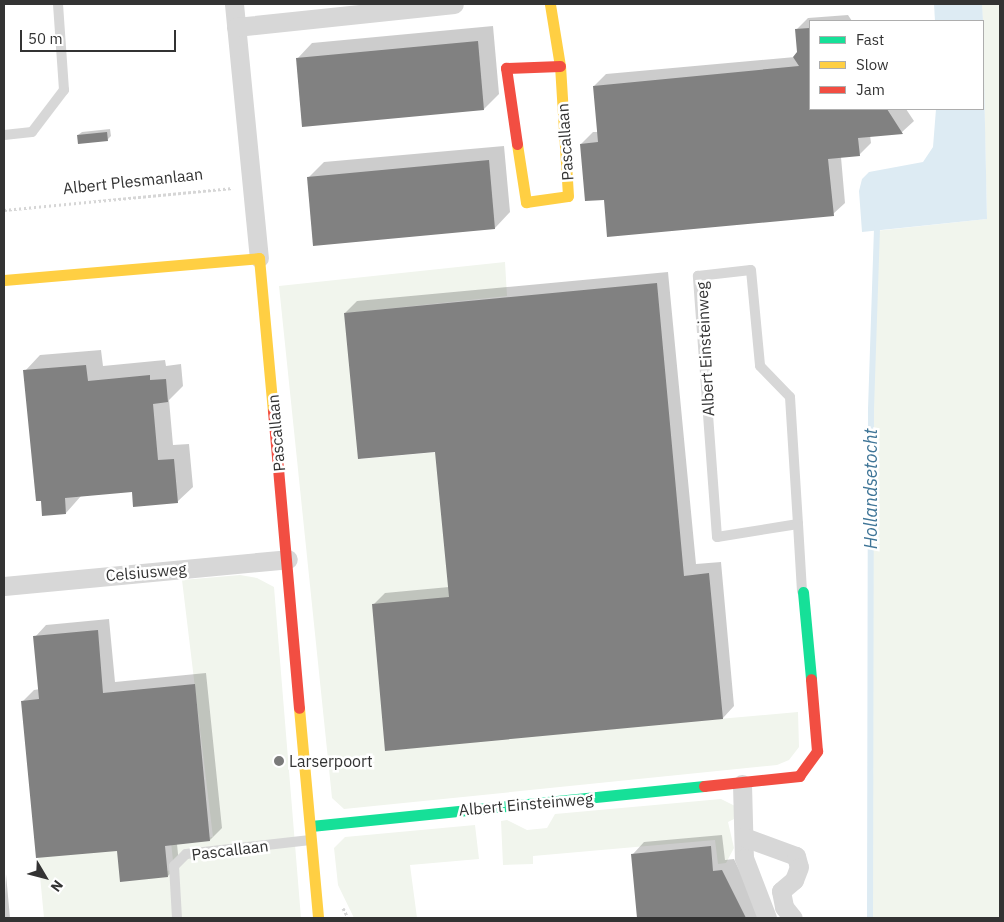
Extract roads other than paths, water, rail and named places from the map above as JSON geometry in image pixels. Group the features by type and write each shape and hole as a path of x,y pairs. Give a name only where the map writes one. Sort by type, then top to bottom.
{"street":[{"name":"Pascallaan","path":"234,4 250,186 259,258 288,559 318,918"},
{"path":"236,27 454,4"},
{"name":"Pascallaan","path":"550,4 560,66 568,196 526,202 506,68 560,66"},
{"path":"4,280 259,258"},
{"name":"Celsiusweg","path":"4,586 288,559"},
{"name":"Albert Einsteinweg","path":"310,826 742,784 799,776 816,751 802,592"},
{"path":"742,784 744,858 767,918"},
{"path":"744,837 796,856 799,867 794,880 781,891 784,907 793,918"}],"lane":[{"path":"4,134 32,132 64,90 58,4"},
{"name":"Albert Einsteinweg","path":"798,524 717,536 698,276 751,270 760,366 790,397 798,524 802,592"},
{"name":"Pascallaan","path":"176,918 174,866 186,854 312,840"}],"waterway":[{"name":"Hollandsetocht","path":"870,918 871,409 877,224"}],"place":[{"name":"Larserpoort","path":"279,761"}]}
